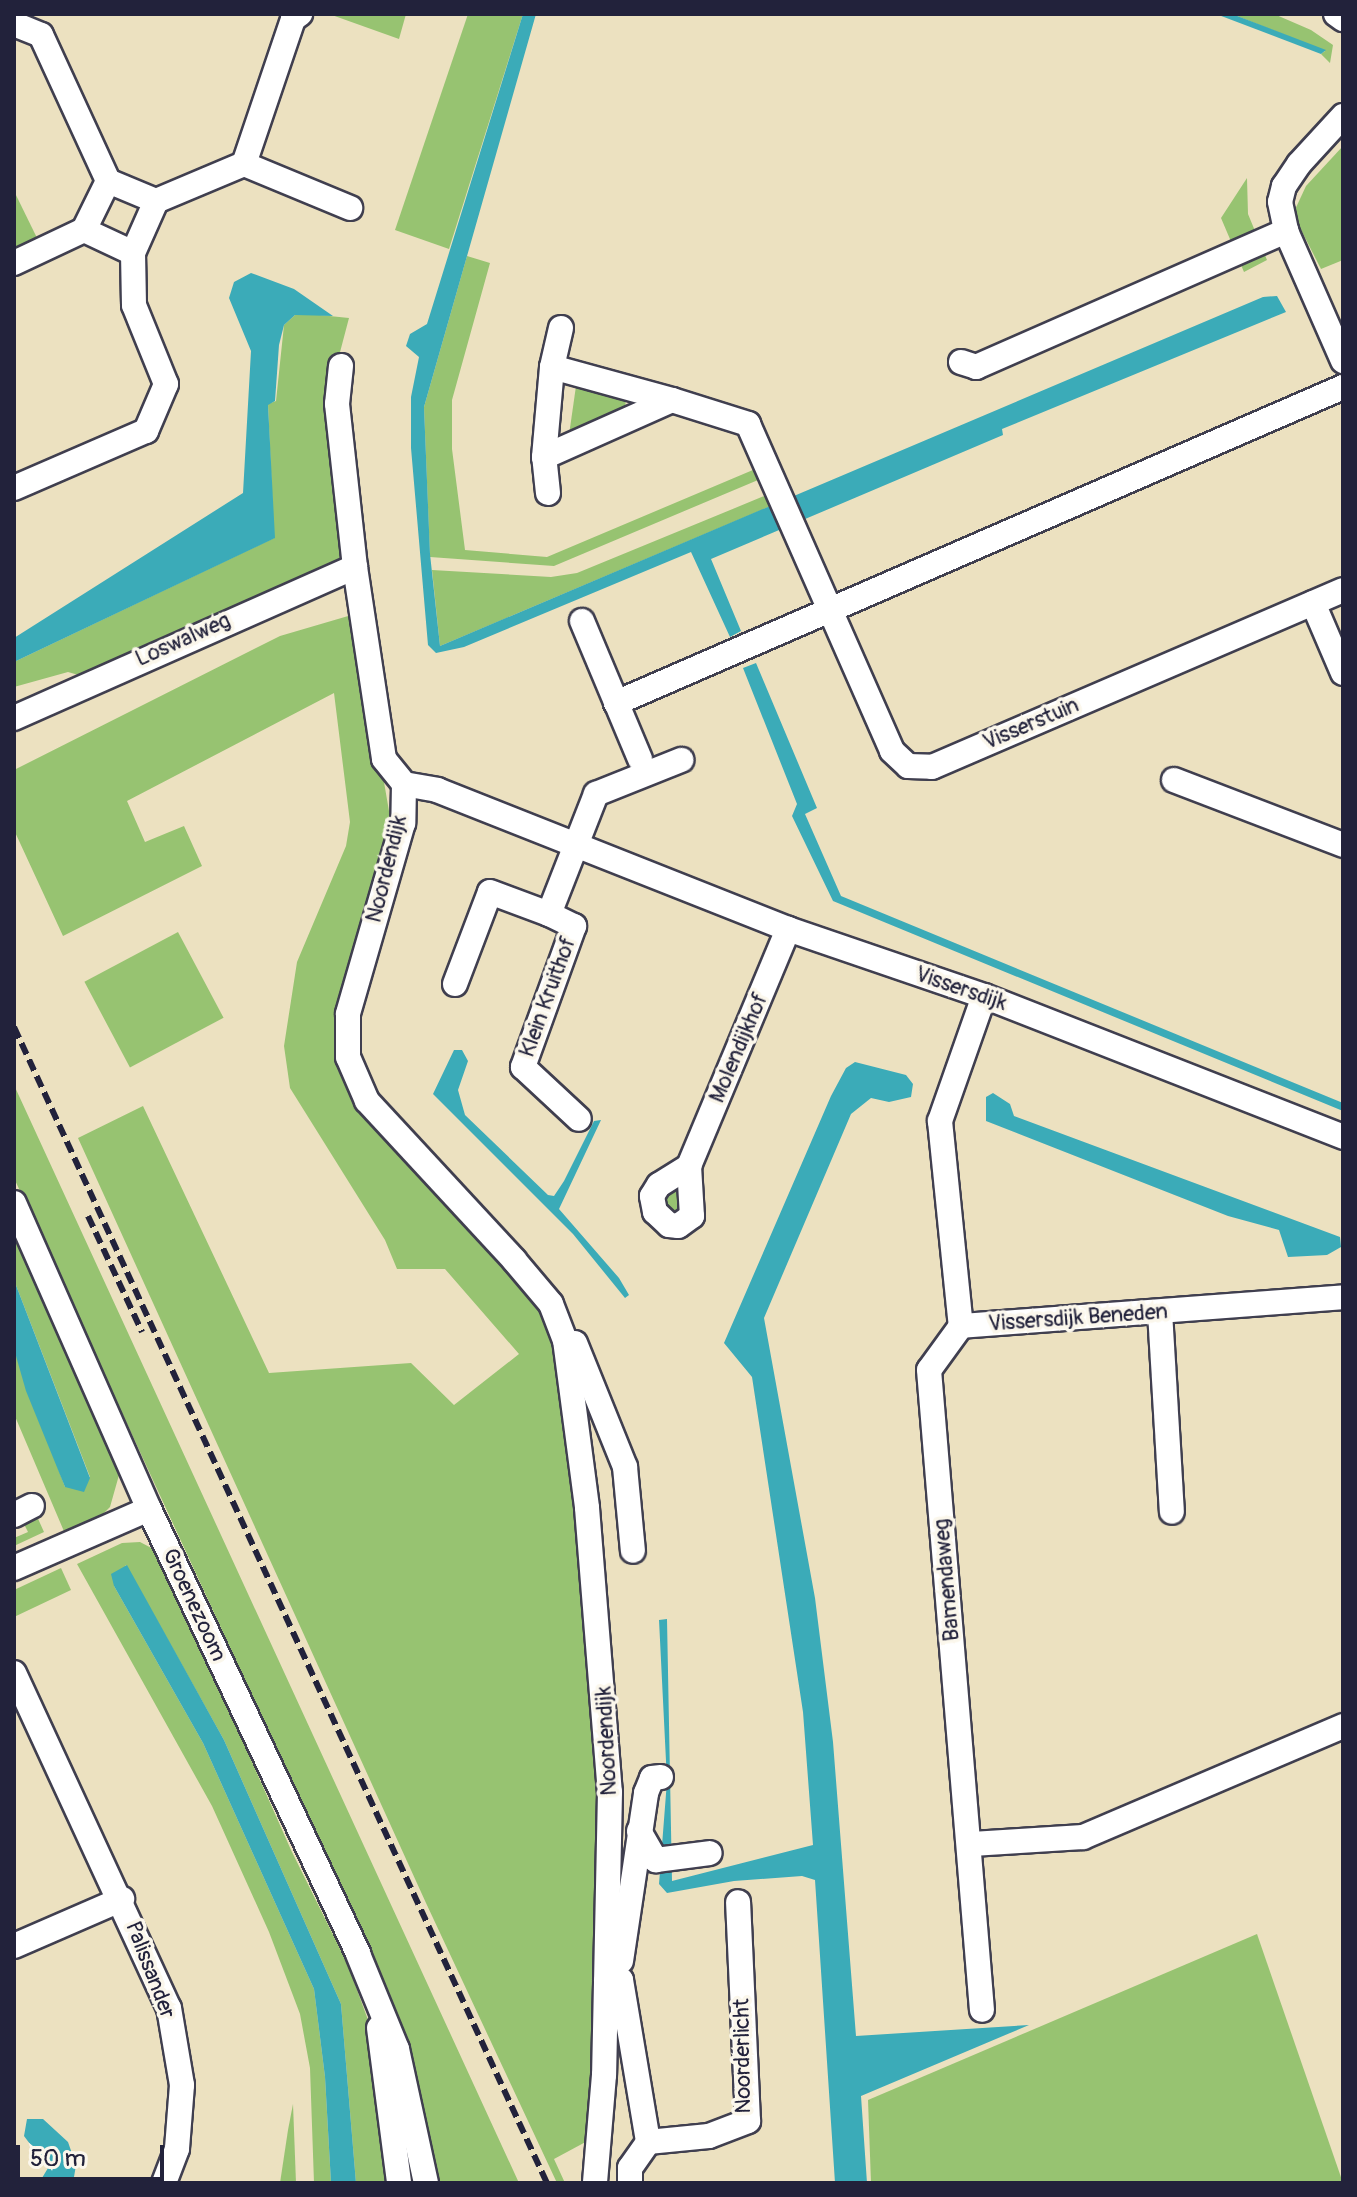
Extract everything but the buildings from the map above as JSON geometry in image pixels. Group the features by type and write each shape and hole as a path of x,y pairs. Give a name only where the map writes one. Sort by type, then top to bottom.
{"street":[{"path":"244,164 293,19 300,14"},
{"path":"1336,14 1343,19"},
{"path":"14,24 45,25 108,181 156,201"},
{"path":"1343,116 1284,186 1280,202 1286,231 1343,361"},
{"path":"14,488 146,431 166,384 134,305 133,253 156,201 244,164 350,208"},
{"path":"14,263 84,230 108,181"},
{"path":"84,230 133,253"},
{"path":"961,362 976,367 1286,231"},
{"path":"548,493 544,457 552,367 561,328"},
{"name":"Noordendijk","path":"341,366 337,404 355,567 384,759 404,784 403,823 348,1014 348,1057 367,1101 383,1121 562,1312 625,1467 633,1551"},
{"name":"Visserstuin","path":"552,367 748,424 782,492 892,751 908,766 932,767 1343,590"},
{"path":"616,703 1343,387"},
{"path":"544,457 672,400"},
{"name":"Loswalweg","path":"14,718 355,567"},
{"path":"1313,603 1343,673"},
{"path":"582,621 640,759"},
{"path":"455,984 490,892 549,914 596,794 681,760"},
{"path":"1174,780 1343,845"},
{"name":"Vissersdijk","path":"404,784 437,790 578,843 788,929 984,996 1343,1137"},
{"name":"Klein Kruithof","path":"549,914 574,926 523,1067 579,1119"},
{"name":"Molendijkhof","path":"689,1166 788,929"},
{"name":"Vissersdijk Beneden","path":"984,996 940,1121 961,1326 1343,1297"},
{"name":"Groenezoom","path":"14,1203 149,1509 358,1954 412,2103 426,2183"},
{"name":"Noordendijk","path":"562,1312 607,1716 620,1906 595,2183"},
{"path":"1160,1312 1172,1512"},
{"name":"Bamendaweg","path":"961,1326 929,1370 972,1844 982,2010"},
{"path":"14,1568 149,1509"},
{"name":"Palissander","path":"14,1673 122,1899 169,2008 182,2085 177,2149 164,2183"},
{"path":"972,1844 1083,1837 1343,1726"},
{"name":"Noordendijk","path":"620,1906 652,1778 661,1777"},
{"path":"639,1831 666,1860 710,1853"},
{"name":"Palissander","path":"14,1946 122,1899"},
{"name":"Noorderlicht","path":"648,2142 709,2136 748,2121 738,1902"},
{"path":"614,1980 648,2142 630,2168 630,2183"},
{"name":"Groenezoom","path":"377,2006 399,2183"}],"green space":[{"path":"329,14 406,14 399,39"},
{"path":"468,14 523,14 449,249 395,230"},
{"path":"1232,14 1274,14 1311,30 1333,45 1330,63 1321,54 1325,51"},
{"path":"1343,146 1343,260 1321,269 1293,214 1306,186"},
{"path":"1247,178 1248,214 1267,260 1244,272 1221,218"},
{"path":"14,191 38,240 14,251"},
{"path":"467,256 490,263 452,400 452,449 465,550 547,557 760,467 765,477 554,566 430,557 424,407"},
{"path":"295,315 349,318 334,375 345,558 89,678 68,672 14,687 14,662 274,538 268,404 276,401 284,325"},
{"path":"577,379 626,394 625,412 569,435"},
{"path":"774,492 778,503 440,646 432,570 551,577 577,573"},
{"path":"355,614 394,840 339,1015 335,1050 349,1090 379,1132 551,1316 605,1751 593,2138 554,2159 565,2183 557,2183 426,1903 78,1138 143,1106 269,1373 411,1363 454,1405 519,1354 445,1269 397,1269 385,1240 290,1088 284,1046 297,962 346,846 350,822 334,693 127,801 145,842 184,826 202,866 63,936 14,830 14,770 280,636"},
{"path":"178,932 224,1018 130,1067 84,982"},
{"path":"14,1085 519,2183 437,2183 421,2105 388,1991 14,1178"},
{"path":"683,1178 683,1209 672,1216 661,1206 665,1192"},
{"path":"14,1233 121,1468 110,1507 94,1523 66,1536 14,1414 14,1349 65,1487 90,1477 14,1280"},
{"path":"35,1512 44,1532 14,1546 14,1538 28,1532 21,1518"},
{"path":"140,1542 159,1552 291,1850 348,1965 368,2020 379,2077 391,2183 356,2183 341,2004 224,1740 126,1565 114,1586 203,1743 314,1989 325,2077 331,2183 314,2183 310,2068 300,2014 269,1932 212,1806 77,1564 122,1543"},
{"path":"61,1568 71,1590 14,1617 14,1590"},
{"path":"1257,1934 1343,2183 871,2183 868,2100"},
{"path":"293,2104 296,2183 280,2183 288,2130"}],"water":[{"path":"523,14 536,14 424,407 430,554 440,646 1263,297 1277,296 1286,312 1002,429 1003,435 711,559 741,631 730,637 691,552 464,647 436,653 428,645 411,448 411,397 419,357 406,346 410,334 427,324"},
{"path":"1216,14 1232,14 1326,50 1321,54"},
{"path":"251,273 294,289 333,316 295,315 284,325 279,345 275,401 268,405 275,538 14,662 14,638 243,493 251,351 229,298 234,282"},
{"path":"756,663 817,808 805,814 841,896 1343,1103 1343,1111 833,901 792,816 797,804 743,668"},
{"path":"454,1050 462,1050 468,1061 458,1090 465,1115 548,1195 554,1196 594,1121 601,1120 559,1209 619,1278 629,1295 625,1298 573,1234 433,1094"},
{"path":"855,1062 906,1075 913,1084 911,1097 889,1102 871,1098 851,1114 764,1318 815,1598 833,1742 856,2036 1029,2025 861,2096 867,2183 835,2183 815,1880 802,1876 734,1881 667,1893 659,1884 667,1781 659,1620 667,1619 672,1881 813,1845 803,1712 752,1377 724,1343 831,1096 846,1068"},
{"path":"993,1093 1010,1104 1014,1116 1340,1237 1341,1247 1327,1255 1288,1257 1279,1230 1228,1216 986,1121 986,1097"},
{"path":"14,1280 90,1478 84,1492 65,1487 26,1391 14,1349"},
{"path":"127,1565 224,1740 341,2004 356,2183 331,2183 325,2077 314,1989 203,1743 114,1586 111,1574"},
{"path":"27,2119 43,2119 68,2142 76,2165 73,2183 39,2183 48,2168 24,2136"}],"railway":[{"path":"14,1027 547,2183"},
{"path":"88,1216 142,1332"}]}
